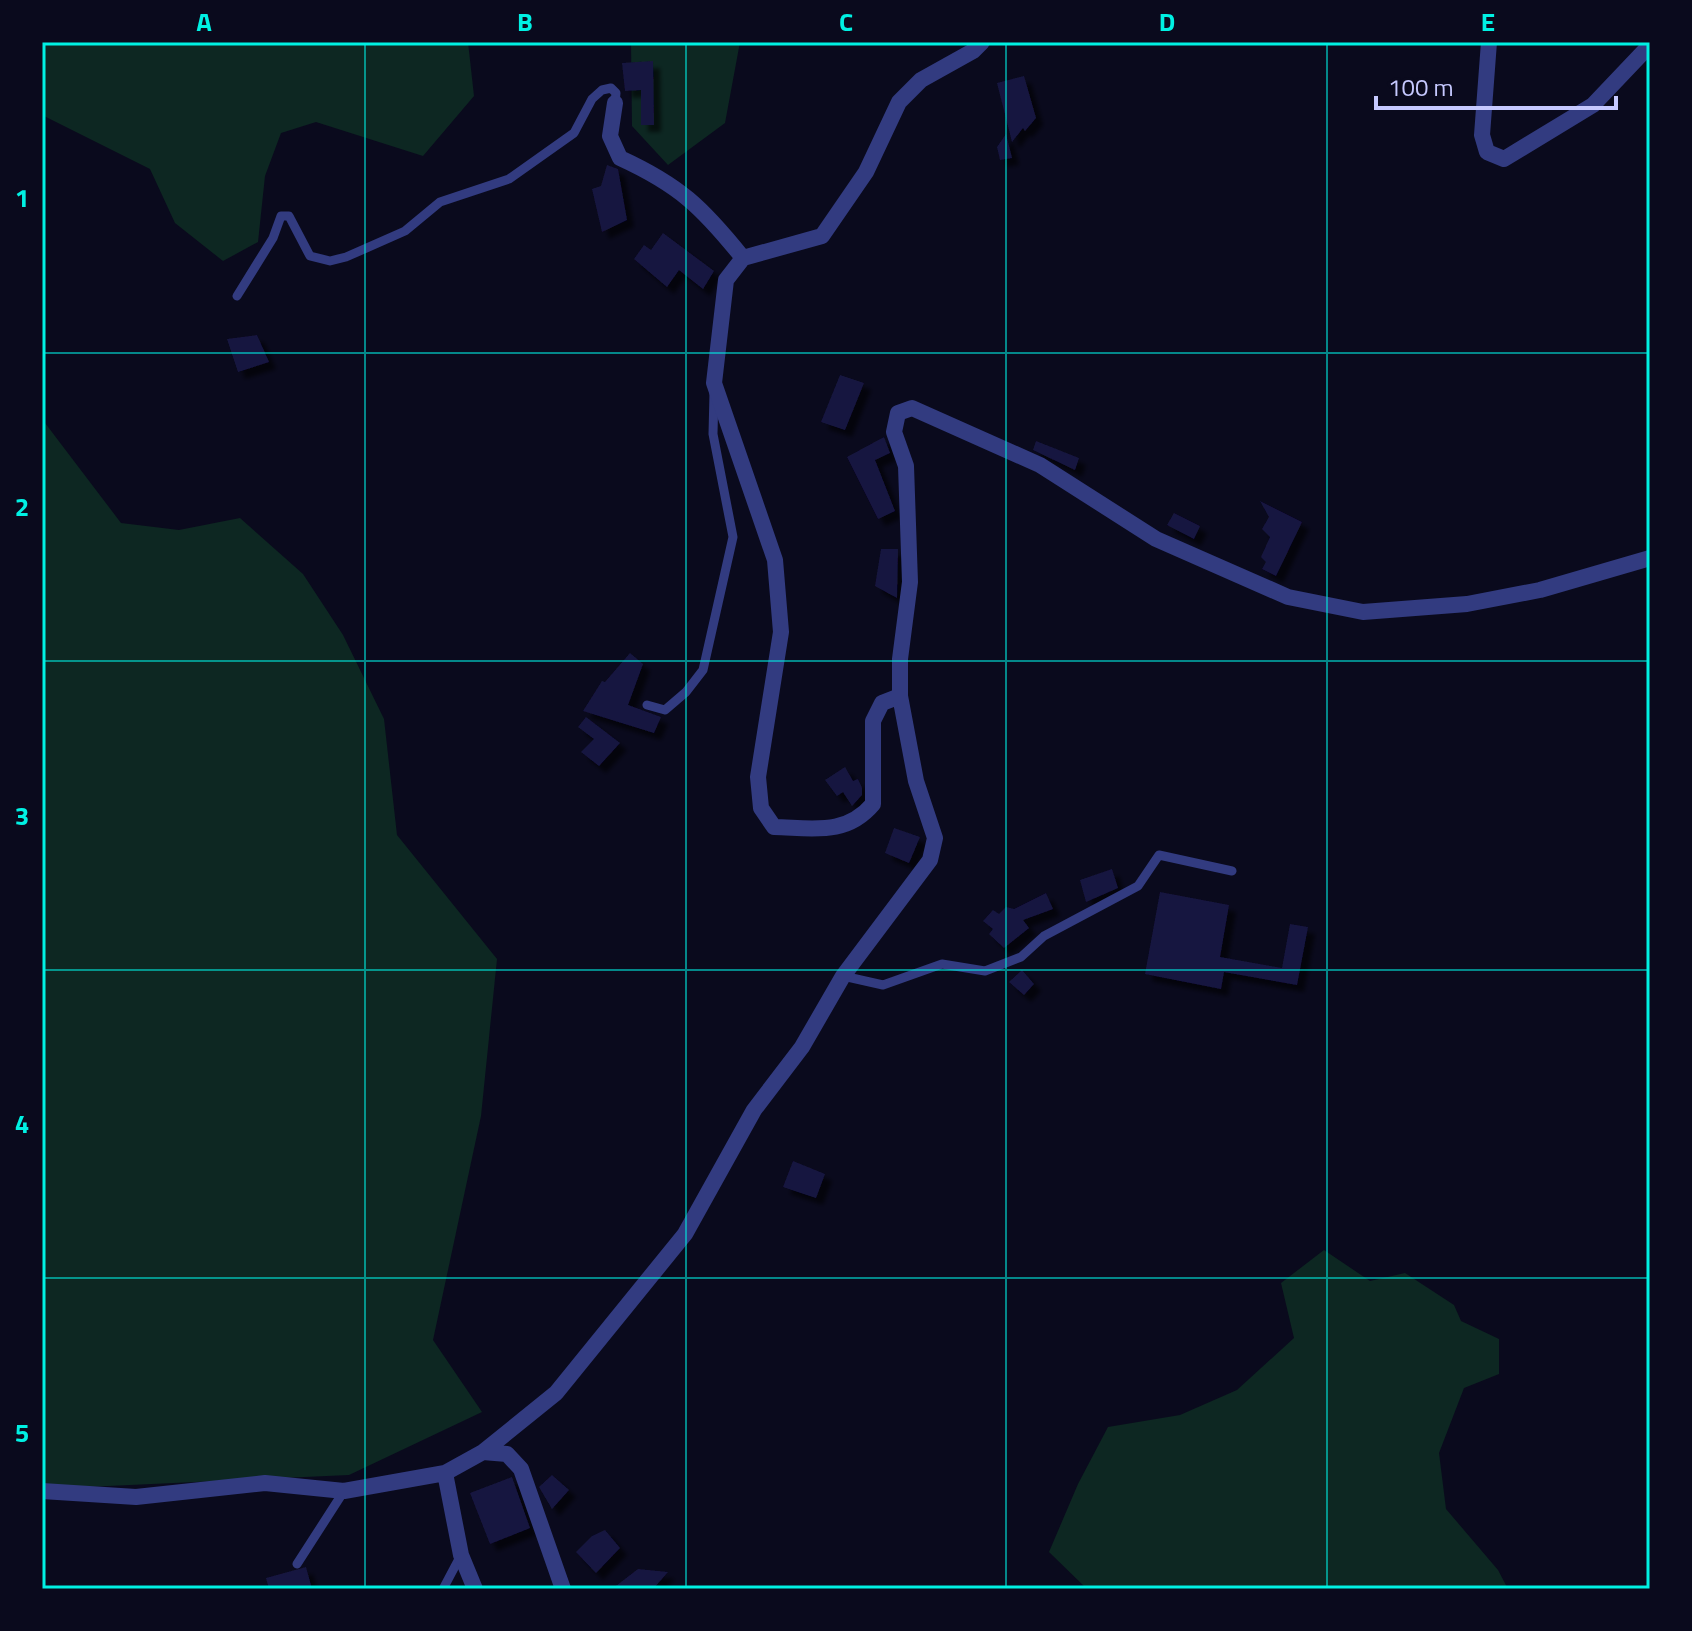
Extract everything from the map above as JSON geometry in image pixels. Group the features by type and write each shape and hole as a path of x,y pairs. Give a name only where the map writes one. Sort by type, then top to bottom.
{"street":[{"path":"900,696 882,703 873,721 873,804 858,821 830,828 774,827 761,808 758,777 781,632 775,560 714,383 726,280 743,258 822,236 866,172 899,102 921,80 973,51 982,42"},
{"path":"1489,42 1482,135 1487,152 1504,159 1593,105 1650,45"},
{"path":"615,103 610,136 620,158 658,174 705,211 743,258"},
{"path":"42,1491 136,1497 265,1483 344,1491 445,1473 483,1452 556,1393 685,1234 754,1110 802,1047 843,976 919,878 933,849 935,838 916,781 900,696 900,659 910,582 906,466 894,432 898,413 912,408 1040,465 1156,539 1288,597 1363,612 1467,604 1540,590 1650,558"},
{"path":"483,1452 507,1454 521,1469 563,1589"},
{"path":"445,1473 461,1555 475,1589"}],"lane":[{"path":"237,296 273,238 281,216 289,216 310,256 330,261 346,257 405,231 440,202 509,179 574,133 592,99 602,90 611,88 616,93 615,103"},
{"path":"647,705 665,710 686,692 703,670 714,632 733,537 713,434 714,383"},
{"path":"843,976 883,985 942,964 985,971 1021,957 1044,936 1138,886 1159,855 1232,871"},
{"path":"297,1564 344,1491"},
{"path":"443,1589 461,1555"}],"green space":[{"path":"42,42 468,42 474,96 423,156 316,122 281,133 265,176 258,242 223,261 175,223 150,169 42,115"},
{"path":"631,42 740,42 725,123 668,165 632,126"},
{"path":"42,419 121,523 179,530 240,518 303,574 343,635 384,719 397,835 497,959 481,1116 433,1340 482,1412 349,1475 42,1489"},
{"path":"1324,1250 1370,1281 1405,1273 1454,1305 1461,1321 1499,1339 1499,1374 1464,1388 1439,1453 1446,1509 1498,1570 1508,1589 1087,1589 1049,1552 1078,1484 1108,1427 1180,1415 1237,1390 1294,1338 1281,1283"}],"building":[{"path":"653,61 654,125 641,125 641,90 625,91 622,63"},
{"path":"1024,76 1036,118 1012,142 997,83"},
{"path":"1006,134 1012,158 1000,160 997,147"},
{"path":"607,165 618,169 627,220 602,232 592,189 601,186"},
{"path":"663,233 714,271 703,289 679,270 667,287 634,259 644,245 651,250"},
{"path":"257,335 269,362 238,372 227,339"},
{"path":"840,375 864,383 845,430 821,422"},
{"path":"884,437 890,453 875,460 895,511 878,519 847,457"},
{"path":"1036,441 1079,458 1075,470 1033,450"},
{"path":"1260,501 1302,522 1276,576 1262,569 1266,562 1261,557 1270,537 1262,529 1269,517"},
{"path":"1174,513 1200,526 1194,539 1167,525"},
{"path":"881,549 898,549 897,598 875,586"},
{"path":"630,653 643,664 628,705 661,717 654,733 583,711 602,681 605,682"},
{"path":"586,717 620,743 599,766 581,752 594,739 578,727"},
{"path":"845,767 853,781 858,779 862,788 862,795 852,806 843,792 837,796 825,780"},
{"path":"894,828 920,837 909,863 885,853"},
{"path":"1112,869 1118,888 1086,902 1080,880"},
{"path":"1160,892 1229,905 1220,957 1282,968 1290,924 1308,927 1297,985 1224,972 1221,989 1145,974"},
{"path":"1046,893 1053,909 1023,920 1029,928 1004,948 989,934 993,929 983,921 993,910 999,914 1006,907 1014,909"},
{"path":"1022,970 1034,984 1024,995 1009,982"},
{"path":"793,1161 825,1174 816,1198 783,1187"},
{"path":"552,1475 569,1490 552,1509 539,1487"},
{"path":"512,1477 530,1528 490,1544 470,1493"},
{"path":"605,1530 620,1548 596,1573 576,1552 592,1536"},
{"path":"306,1567 312,1589 269,1589 266,1578"},
{"path":"638,1569 668,1572 653,1589 612,1589"}]}
